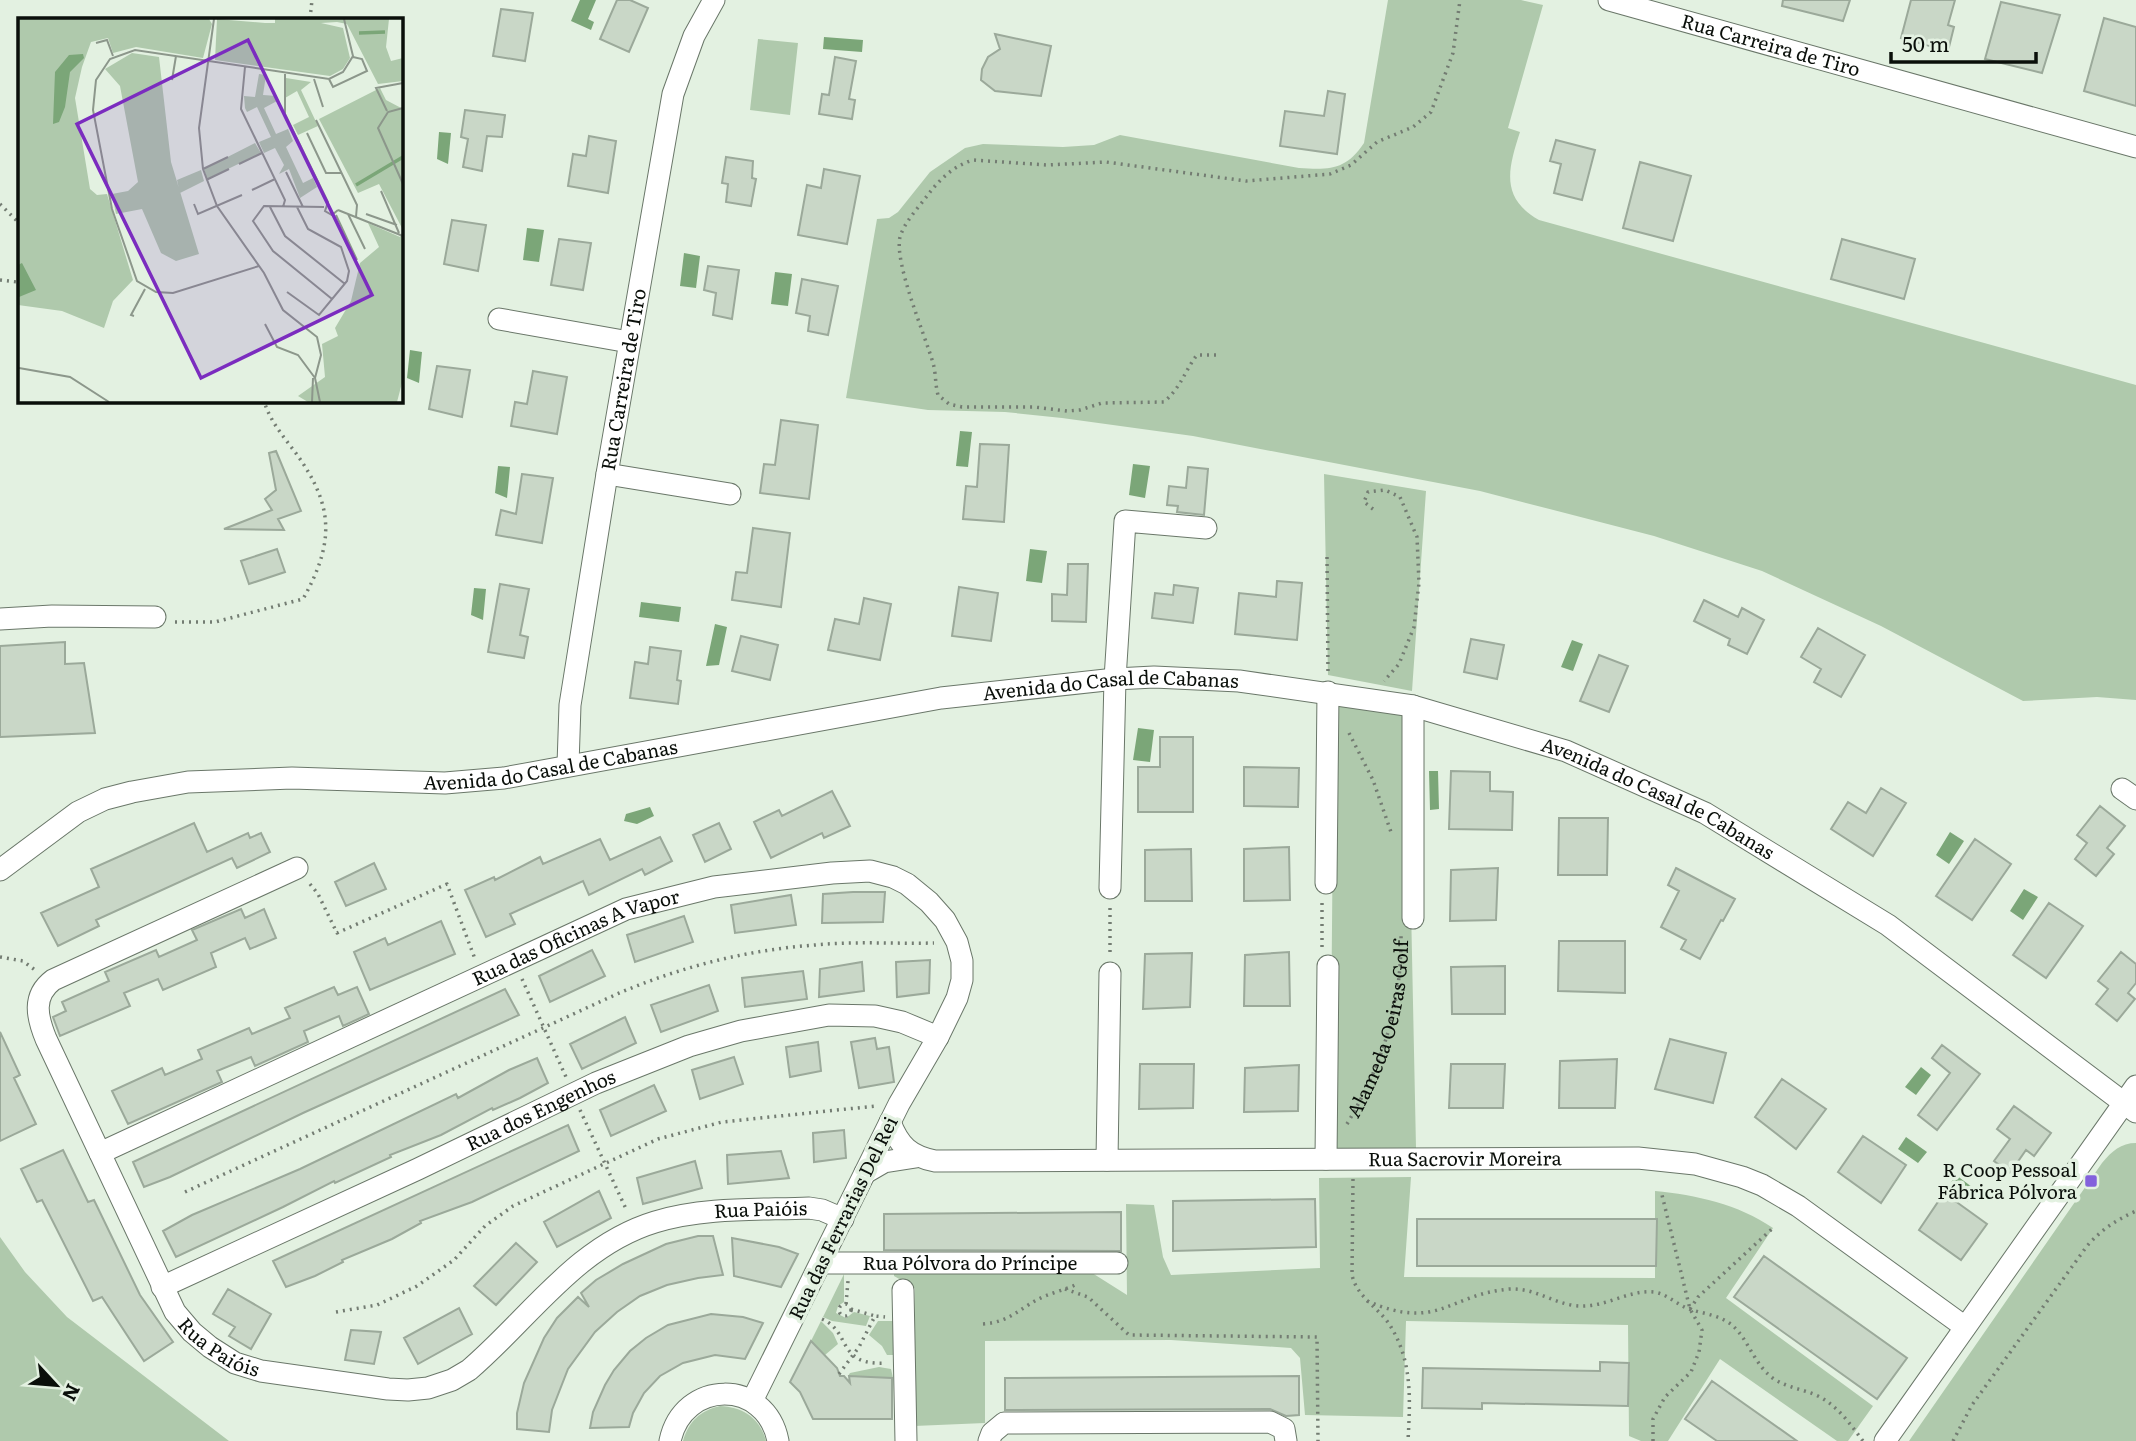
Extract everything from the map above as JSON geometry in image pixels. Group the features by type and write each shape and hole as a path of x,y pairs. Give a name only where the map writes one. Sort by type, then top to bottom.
{"street":[{"name":"Rua Carreira de Tiro","path":"568,765 570,705 629,342 673,94 694,36 714,0"},
{"name":"Rua Carreira de Tiro","path":"1609,0 2136,147"},
{"path":"499,319 629,342"},
{"path":"607,474 730,494"},
{"path":"1110,888 1115,679 1125,521 1206,528"},
{"path":"0,619 52,616 155,617"},
{"name":"Avenida do Casal de Cabanas","path":"0,870 78,812 106,799 188,782 292,778 445,783 504,778 941,698 1115,679 1207,678 1328,692 1413,706 1566,751 1705,813 1888,925 2132,1101"},
{"path":"1326,883 1328,692"},
{"name":"Alameda Oeiras Golf","path":"1407,924 1413,706"},
{"path":"45,986 68,972 298,868"},
{"name":"Rua das Oficinas A Vapor","path":"100,1153 626,909 713,887 870,871 908,884 945,920 957,942 962,961 962,980 957,998 938,1037"},
{"name":"Alameda Oeiras Golf","path":"1326,1159 1328,966"},
{"path":"1107,1160 1110,973"},
{"name":"Rua Paióis","path":"45,986 37,1010 39,1022 175,1312 192,1332 235,1363 261,1371 388,1389 428,1388 452,1380 470,1370 584,1260 608,1244 655,1222 723,1212 809,1208 843,1219"},
{"name":"Rua dos Engenhos","path":"162,1287 418,1169 596,1083 689,1046 741,1031 829,1015 875,1016 902,1022 938,1037"},
{"name":"Rua das Ferrarias Del Rei","path":"752,1401 895,1113 938,1037"},
{"path":"1885,1441 1965,1327 2132,1101"},
{"path":"895,1113 899,1140 916,1157"},
{"name":"Rua Sacrovir Moreira","path":"865,1173 884,1162 916,1157 934,1161 1638,1158 1695,1164 1762,1185 1798,1206 1965,1327"},
{"name":"Rua Pólvora do Príncipe","path":"821,1263 1117,1263"},
{"path":"904,1290 906,1441"},
{"path":"670,1441 678,1418 699,1400 726,1394 752,1401 769,1417 778,1441"},
{"path":"989,1441 996,1427 1003,1423 1270,1422 1284,1429 1286,1441"}],"path":[{"path":"310,18 312,0"},
{"path":"1216,355 1197,355 1184,380 1164,402 1102,403 1067,411 1034,407 962,407 949,404 938,395 933,362 912,306 901,259 900,235 938,183 962,163 973,160 1047,165 1106,162 1246,181 1330,174 1342,170 1377,142 1413,127 1431,112 1453,53 1460,0"},
{"path":"0,204 18,222"},
{"path":"0,280 18,281"},
{"path":"155,617 176,622 215,622 303,599 308,590 325,548 328,524 310,473 275,425 264,402"},
{"path":"1369,698 1399,664 1414,627 1419,583 1418,537 1400,497 1385,490 1368,492 1364,502 1373,509"},
{"path":"1326,557 1328,692"},
{"path":"1346,727 1373,780 1394,845"},
{"path":"1326,883 1322,891 1322,959 1328,966"},
{"path":"318,894 337,933 447,884 481,975"},
{"path":"1110,920 1110,951"},
{"name":"Alameda Oeiras Golf","path":"1347,1124 1370,1081 1389,1033 1400,984 1407,924"},
{"path":"186,1192 617,994 670,974 735,956 815,944 957,942"},
{"path":"0,957 23,961 33,967 45,986"},
{"path":"336,1312 377,1305 417,1286 446,1266 485,1226 513,1206 658,1139 722,1122 895,1113"},
{"path":"1353,1159 1352,1275 1354,1284 1391,1327 1404,1358 1410,1384 1408,1441"},
{"path":"1653,1441 1653,1419 1665,1397 1691,1372 1699,1352 1702,1330 1690,1309 1661,1192"},
{"path":"1953,1441 1972,1405 2087,1246 2108,1226 2136,1211"},
{"path":"1690,1309 1698,1297 1773,1228"},
{"path":"984,1324 1014,1317 1045,1296 1077,1284 1094,1263"},
{"path":"1065,1289 1088,1297 1129,1335 1317,1337 1318,1441"},
{"path":"1367,1301 1389,1310 1414,1314 1439,1311 1482,1295 1510,1289 1524,1290 1583,1307 1606,1304 1631,1295 1652,1292 1661,1294 1677,1305 1717,1317 1733,1326 1754,1359 1771,1377 1791,1388 1821,1398 1838,1411 1863,1441"},
{"path":"851,1309 889,1317 889,1308"},
{"path":"839,1374 875,1316"},
{"path":"822,1319 837,1328 846,1349 853,1355 873,1364 890,1363"}],"shaded area":[{"path":"580,0 596,0 588,19 594,22 591,30 571,21"},
{"path":"1388,0 1521,0 1543,5 1508,128 1520,132 1510,170 1513,192 1526,211 1539,220 2136,385 2136,700 2097,697 2023,701 1881,626 1762,571 1654,536 1480,491 1193,436 1062,418 1005,412 928,410 846,398 877,219 889,218 898,212 930,172 965,148 983,144 1063,147 1094,145 1120,135 1299,168 1320,169 1344,163 1351,159 1364,143"},
{"path":"824,37 863,40 862,52 823,49"},
{"path":"758,39 798,43 790,115 750,110"},
{"path":"439,132 451,133 448,164 437,159"},
{"path":"527,228 544,230 539,262 523,260"},
{"path":"684,253 700,256 696,288 680,286"},
{"path":"775,272 792,274 788,306 771,304"},
{"path":"410,350 422,352 419,383 407,378"},
{"path":"960,431 972,432 968,467 956,466"},
{"path":"1133,464 1150,466 1145,498 1129,495"},
{"path":"498,466 510,467 507,498 495,493"},
{"path":"1324,474 1426,491 1412,691 1328,675"},
{"path":"1030,549 1047,551 1042,583 1026,581"},
{"path":"474,588 486,589 483,620 471,615"},
{"path":"641,602 681,607 679,622 639,617"},
{"path":"715,624 727,627 719,665 706,666"},
{"path":"1572,640 1583,644 1573,671 1561,667"},
{"path":"1334,704 1407,713 1416,1148 1330,1152"},
{"path":"1138,728 1154,730 1150,762 1133,760"},
{"path":"1429,771 1438,771 1439,809 1430,810"},
{"path":"650,807 654,816 637,824 624,821 626,814"},
{"path":"1950,832 1964,841 1949,864 1936,855"},
{"path":"2024,889 2038,897 2023,920 2010,911"},
{"path":"1921,1067 1931,1075 1916,1095 1905,1087"},
{"path":"1906,1137 1927,1152 1918,1163 1898,1149"},
{"path":"2136,1143 2136,1441 1909,1441 2102,1163 2117,1148"},
{"path":"1956,1175 1976,1190 1968,1202 1948,1187"},
{"path":"1411,1177 1404,1277 1655,1278 1655,1191 1701,1198 1746,1213 1773,1228 1726,1298 1873,1406 1848,1441 1837,1441 1720,1359 1668,1441 1641,1441 1629,1436 1628,1325 1406,1321 1403,1417 1305,1415 1300,1358 1291,1348 1171,1340 985,1341 985,1423 914,1426 915,1288 894,1276 894,1270 1089,1271 1127,1295 1126,1204 1154,1205 1163,1257 1171,1275 1320,1268 1319,1178"},
{"path":"0,1237 25,1272 67,1317 229,1441 0,1441"},
{"path":"844,1274 844,1302 838,1306 836,1313 846,1318 854,1312 870,1316 866,1326 823,1317"},
{"path":"821,1321 833,1333 838,1344 825,1355 811,1341"},
{"path":"878,1321 894,1321 894,1355 887,1355 882,1346 869,1335"},
{"path":"879,1367 891,1369 893,1378 848,1376 850,1373"},
{"path":"720,1406 749,1415 760,1426 766,1441 683,1441 696,1418"}],"building":[{"path":"617,0 630,0 648,8 629,52 600,39"},
{"path":"1783,0 1850,0 1843,21 1782,6"},
{"path":"1911,0 1955,0 1948,25 1954,27 1948,51 1901,38"},
{"path":"2001,2 2060,15 2042,73 1985,59"},
{"path":"501,9 533,13 525,61 493,56"},
{"path":"2104,18 2136,27 2136,106 2084,91"},
{"path":"995,34 1051,46 1041,96 995,91 981,80 982,69 988,57 1000,49"},
{"path":"835,57 856,61 849,99 855,100 852,119 819,114 822,94 829,95"},
{"path":"1328,91 1345,94 1337,154 1280,146 1285,111 1324,116"},
{"path":"465,110 505,115 502,137 487,136 482,171 463,167 468,139 461,137"},
{"path":"589,136 616,141 608,193 568,186 573,154 586,156"},
{"path":"1556,140 1595,150 1582,200 1554,193 1561,164 1550,161"},
{"path":"726,157 753,161 752,178 756,179 751,206 726,202 728,184 722,183"},
{"path":"1640,162 1691,176 1673,241 1623,228"},
{"path":"824,169 860,176 847,244 798,235 807,185 821,188"},
{"path":"452,220 486,225 478,271 444,264"},
{"path":"559,239 591,243 583,290 551,285"},
{"path":"1842,239 1915,259 1904,299 1831,279"},
{"path":"708,266 739,270 732,319 713,315 716,293 704,290"},
{"path":"802,279 838,286 828,335 808,331 810,316 796,313"},
{"path":"437,366 470,370 462,417 429,409"},
{"path":"533,371 567,377 557,434 511,426 515,402 527,404"},
{"path":"781,420 818,425 809,499 760,493 764,464 775,465"},
{"path":"980,444 1009,445 1004,522 963,519 966,486 977,487"},
{"path":"276,451 301,511 278,519 284,530 224,529 272,510 265,499 276,490 269,453"},
{"path":"1188,467 1208,469 1204,515 1177,512 1178,506 1167,505 1169,486 1186,488"},
{"path":"522,474 553,478 542,543 496,535 501,510 516,514"},
{"path":"753,528 790,533 781,607 732,600 736,572 747,573"},
{"path":"277,549 285,572 249,584 241,561"},
{"path":"1068,564 1088,564 1086,622 1052,621 1052,594 1067,595"},
{"path":"1277,581 1302,583 1297,640 1235,634 1239,593 1276,597"},
{"path":"500,584 529,589 520,635 528,637 524,658 488,652"},
{"path":"1174,585 1198,588 1193,623 1152,618 1155,593 1173,595"},
{"path":"959,587 998,593 991,641 952,636"},
{"path":"864,598 891,604 880,660 828,650 835,619 859,624"},
{"path":"1704,600 1738,617 1742,608 1764,620 1747,654 1728,645 1730,639 1694,621"},
{"path":"1818,628 1865,655 1841,697 1814,682 1821,669 1801,657"},
{"path":"741,636 778,645 770,680 732,671"},
{"path":"1471,639 1504,645 1497,679 1464,672"},
{"path":"65,642 65,664 84,663 95,733 0,737 0,646"},
{"path":"650,647 681,651 677,680 681,681 678,704 630,698 635,662 648,664"},
{"path":"1599,655 1628,666 1609,712 1580,701"},
{"path":"1160,737 1193,737 1193,812 1138,812 1138,767 1160,767"},
{"path":"1244,767 1299,768 1298,807 1244,806"},
{"path":"1451,771 1490,772 1490,791 1513,792 1512,830 1449,829"},
{"path":"1881,788 1906,803 1873,856 1831,829 1848,802 1866,813"},
{"path":"832,791 850,826 824,838 822,833 771,858 754,822 779,810 782,816"},
{"path":"2100,806 2125,826 2107,848 2114,854 2096,876 2075,859 2087,843 2077,835"},
{"path":"1559,818 1608,818 1607,875 1558,875"},
{"path":"194,823 207,852 248,833 250,838 261,833 270,852 237,868 232,858 96,920 99,926 58,946 41,913 99,887 91,869"},
{"path":"719,823 731,849 705,862 693,835"},
{"path":"660,837 672,861 645,875 642,869 589,895 583,881 510,914 515,924 486,937 465,890 494,877 495,880 540,857 543,864 600,839 610,860"},
{"path":"1975,839 2011,864 1972,920 1936,896"},
{"path":"1289,847 1290,900 1244,901 1244,849"},
{"path":"1191,849 1192,901 1145,901 1145,850"},
{"path":"374,863 386,889 346,906 335,882"},
{"path":"1498,868 1496,920 1450,921 1451,870"},
{"path":"1676,868 1735,899 1700,959 1681,949 1686,940 1661,927 1679,891 1668,885"},
{"path":"885,892 883,922 822,923 823,894"},
{"path":"791,895 796,925 735,933 731,905"},
{"path":"2049,903 2083,926 2046,978 2013,955"},
{"path":"241,909 245,918 264,909 276,938 250,949 245,938 211,953 216,967 163,990 158,979 124,993 130,1006 60,1036 53,1017 66,1011 62,1002 109,981 105,972 156,950 159,957 197,940 192,930"},
{"path":"684,916 693,942 635,962 627,935"},
{"path":"441,921 455,954 370,990 354,952 385,938 388,945"},
{"path":"1559,941 1625,941 1625,993 1558,991"},
{"path":"592,950 605,976 550,1002 539,976"},
{"path":"1289,952 1290,1006 1244,1006 1245,955"},
{"path":"2121,952 2136,964 2136,983 2128,993 2135,999 2117,1021 2096,1004 2108,989 2098,981"},
{"path":"1192,953 1190,1007 1143,1009 1145,954"},
{"path":"930,960 929,993 897,997 896,962"},
{"path":"862,962 864,991 819,997 820,969"},
{"path":"1505,966 1505,1014 1452,1014 1451,967"},
{"path":"803,971 807,999 745,1007 742,978"},
{"path":"709,985 718,1011 661,1032 651,1005"},
{"path":"334,987 338,995 357,987 369,1014 343,1026 339,1016 304,1031 308,1042 255,1066 251,1057 217,1071 222,1082 128,1124 112,1091 162,1068 165,1075 202,1059 198,1050 249,1028 252,1034 290,1018 285,1008"},
{"path":"505,989 519,1015 144,1187 133,1162"},
{"path":"625,1017 636,1043 582,1069 570,1044"},
{"path":"0,1032 20,1075 14,1078 36,1124 0,1141"},
{"path":"875,1038 877,1049 889,1047 894,1082 859,1088 851,1042"},
{"path":"1670,1039 1726,1053 1713,1103 1655,1089"},
{"path":"818,1042 821,1071 790,1077 786,1047"},
{"path":"1942,1045 1980,1074 1937,1130 1918,1115 1950,1073 1932,1058"},
{"path":"734,1057 743,1084 700,1099 692,1070"},
{"path":"537,1058 548,1083 176,1257 163,1231 192,1215 300,1169 456,1094 458,1098"},
{"path":"1617,1059 1615,1108 1559,1108 1560,1061"},
{"path":"1140,1064 1194,1064 1193,1108 1139,1109"},
{"path":"1451,1064 1505,1064 1503,1108 1449,1108"},
{"path":"1299,1065 1298,1111 1244,1112 1245,1068"},
{"path":"1782,1079 1826,1109 1796,1149 1755,1117"},
{"path":"654,1085 666,1111 611,1136 600,1110"},
{"path":"2014,1106 2051,1133 2034,1156 2026,1150 2010,1173 1994,1161 2010,1139 1997,1129"},
{"path":"568,1125 579,1151 472,1202 420,1221 421,1223 392,1239 286,1287 273,1261"},
{"path":"844,1130 846,1158 814,1162 813,1133"},
{"path":"1863,1136 1906,1165 1881,1203 1838,1172"},
{"path":"63,1150 88,1202 94,1200 140,1295 173,1342 144,1361 102,1297 93,1301 42,1200 37,1202 21,1169"},
{"path":"781,1151 789,1178 728,1184 727,1155"},
{"path":"695,1161 702,1188 643,1204 637,1178"},
{"path":"599,1191 611,1218 557,1247 544,1222"},
{"path":"1944,1193 1987,1224 1961,1260 1919,1230"},
{"path":"1315,1199 1316,1247 1173,1251 1173,1201"},
{"path":"1121,1212 1121,1251 884,1250 884,1214"},
{"path":"1417,1219 1657,1219 1656,1266 1417,1266"},
{"path":"698,1236 713,1236 723,1275 667,1285 640,1296 617,1312 595,1332 568,1369 552,1410 549,1432 517,1429 517,1413 524,1383 544,1338 557,1318 578,1297 589,1307 581,1293 596,1280 623,1264 666,1244"},
{"path":"732,1238 779,1247 798,1254 781,1287 734,1276"},
{"path":"516,1243 537,1262 496,1305 474,1286"},
{"path":"1764,1256 1907,1358 1877,1399 1734,1297"},
{"path":"228,1289 271,1314 251,1349 229,1336 235,1327 213,1314"},
{"path":"459,1308 472,1334 418,1364 404,1338"},
{"path":"711,1314 743,1317 763,1323 745,1359 715,1355 683,1363 660,1376 644,1393 629,1427 590,1428 593,1412 605,1385 630,1351 668,1325"},
{"path":"351,1330 381,1332 374,1364 345,1360"},
{"path":"811,1341 837,1368 840,1376 844,1376 850,1383 849,1376 892,1378 892,1419 813,1419 800,1392 790,1382"},
{"path":"1600,1362 1629,1363 1628,1406 1482,1403 1482,1409 1422,1408 1423,1368 1600,1371"},
{"path":"1299,1376 1299,1415 1286,1416 1270,1409 1005,1410 1005,1378"},
{"path":"1712,1381 1797,1441 1717,1441 1685,1419"}],"place":[{"name":"R Coop Pessoal Fábrica Pólvora","path":"2091,1181"}]}
